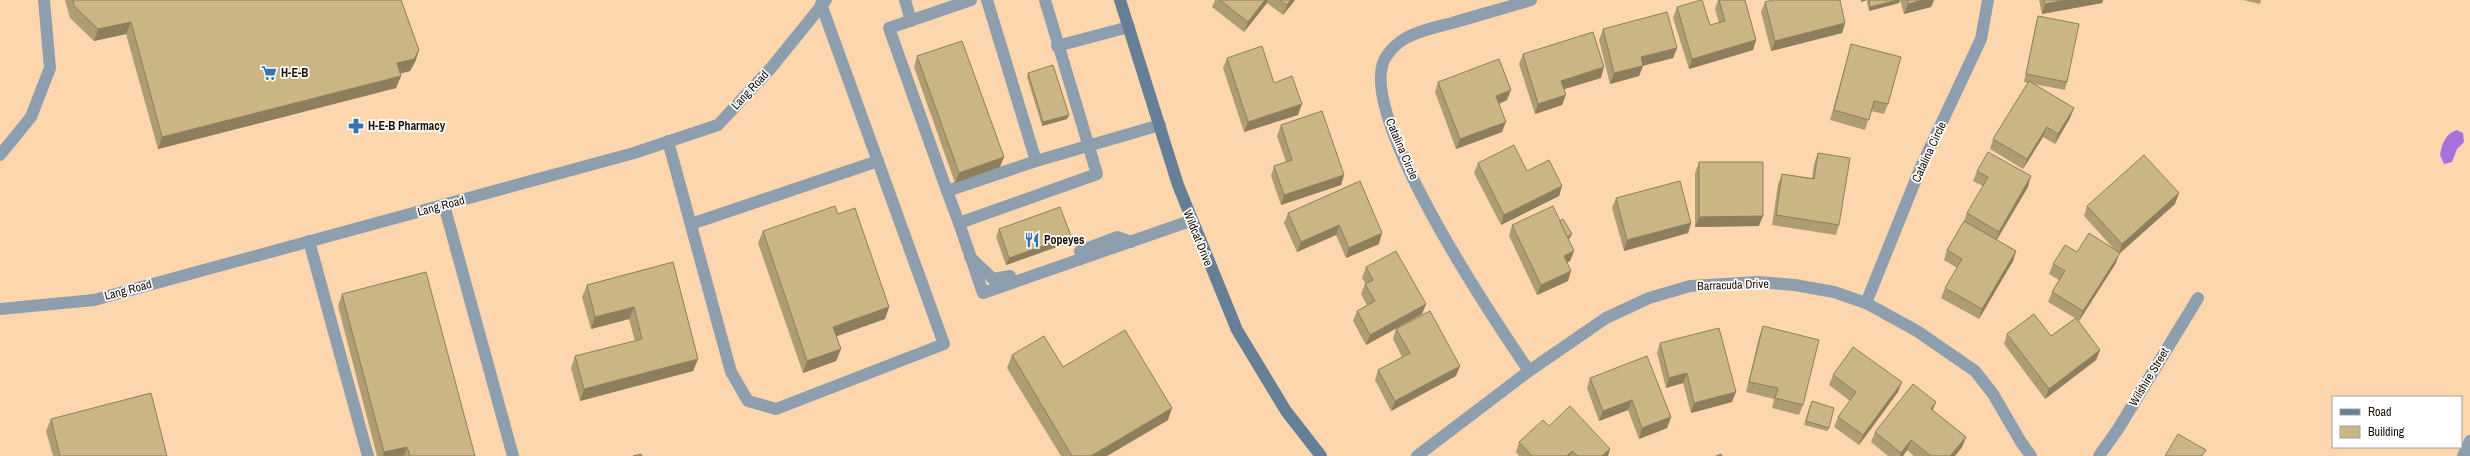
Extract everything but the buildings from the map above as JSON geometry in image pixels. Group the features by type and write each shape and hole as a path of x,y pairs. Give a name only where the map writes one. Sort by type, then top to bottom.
{"main road":[{"name":"Wildcat Drive","path":"1120,0 1190,221 1237,330 1286,411 1321,456"}],"street":[{"path":"0,155 31,117 50,68 44,0"},
{"path":"905,0 911,21"},
{"path":"971,0 889,28 983,293 1190,221"},
{"path":"987,0 1036,161"},
{"path":"959,223 1097,174 1057,46 1045,0"},
{"name":"Catalina Circle","path":"1529,371 1454,257 1417,185 1382,100 1379,82 1381,66 1387,54 1406,38 1531,0"},
{"name":"Catalina Circle","path":"1866,303 1920,169 1981,39 1988,0"},
{"path":"668,141 731,372 748,401 776,409 944,344 823,2"},
{"name":"Lang Road","path":"0,309 94,300 444,205 668,141 718,125 771,68 823,2"},
{"path":"1057,46 1129,27"},
{"path":"947,190 1036,161 1160,126"},
{"path":"691,224 878,161"},
{"path":"444,205 513,456"},
{"path":"970,256 983,267 989,277 999,280 1117,237 1132,242"},
{"path":"309,241 368,456"},
{"name":"Barracuda Drive","path":"1417,456 1529,371 1606,318 1650,298 1690,286 1758,282 1796,285 1834,292 1866,303 1917,331 1975,372 1993,394 2021,442 2032,456"},
{"name":"Wilshire Street","path":"2099,456 2198,298"},
{"path":"2462,456 2470,441"}],"shaded area":[{"path":"2457,130 2463,133 2464,142 2457,149 2452,162 2444,164 2440,155 2443,143 2450,134"}],"place":[{"name":"H-E-B","path":"269,73"},
{"name":"H-E-B Pharmacy","path":"356,126"},
{"name":"Popeyes","path":"1032,240"}]}
